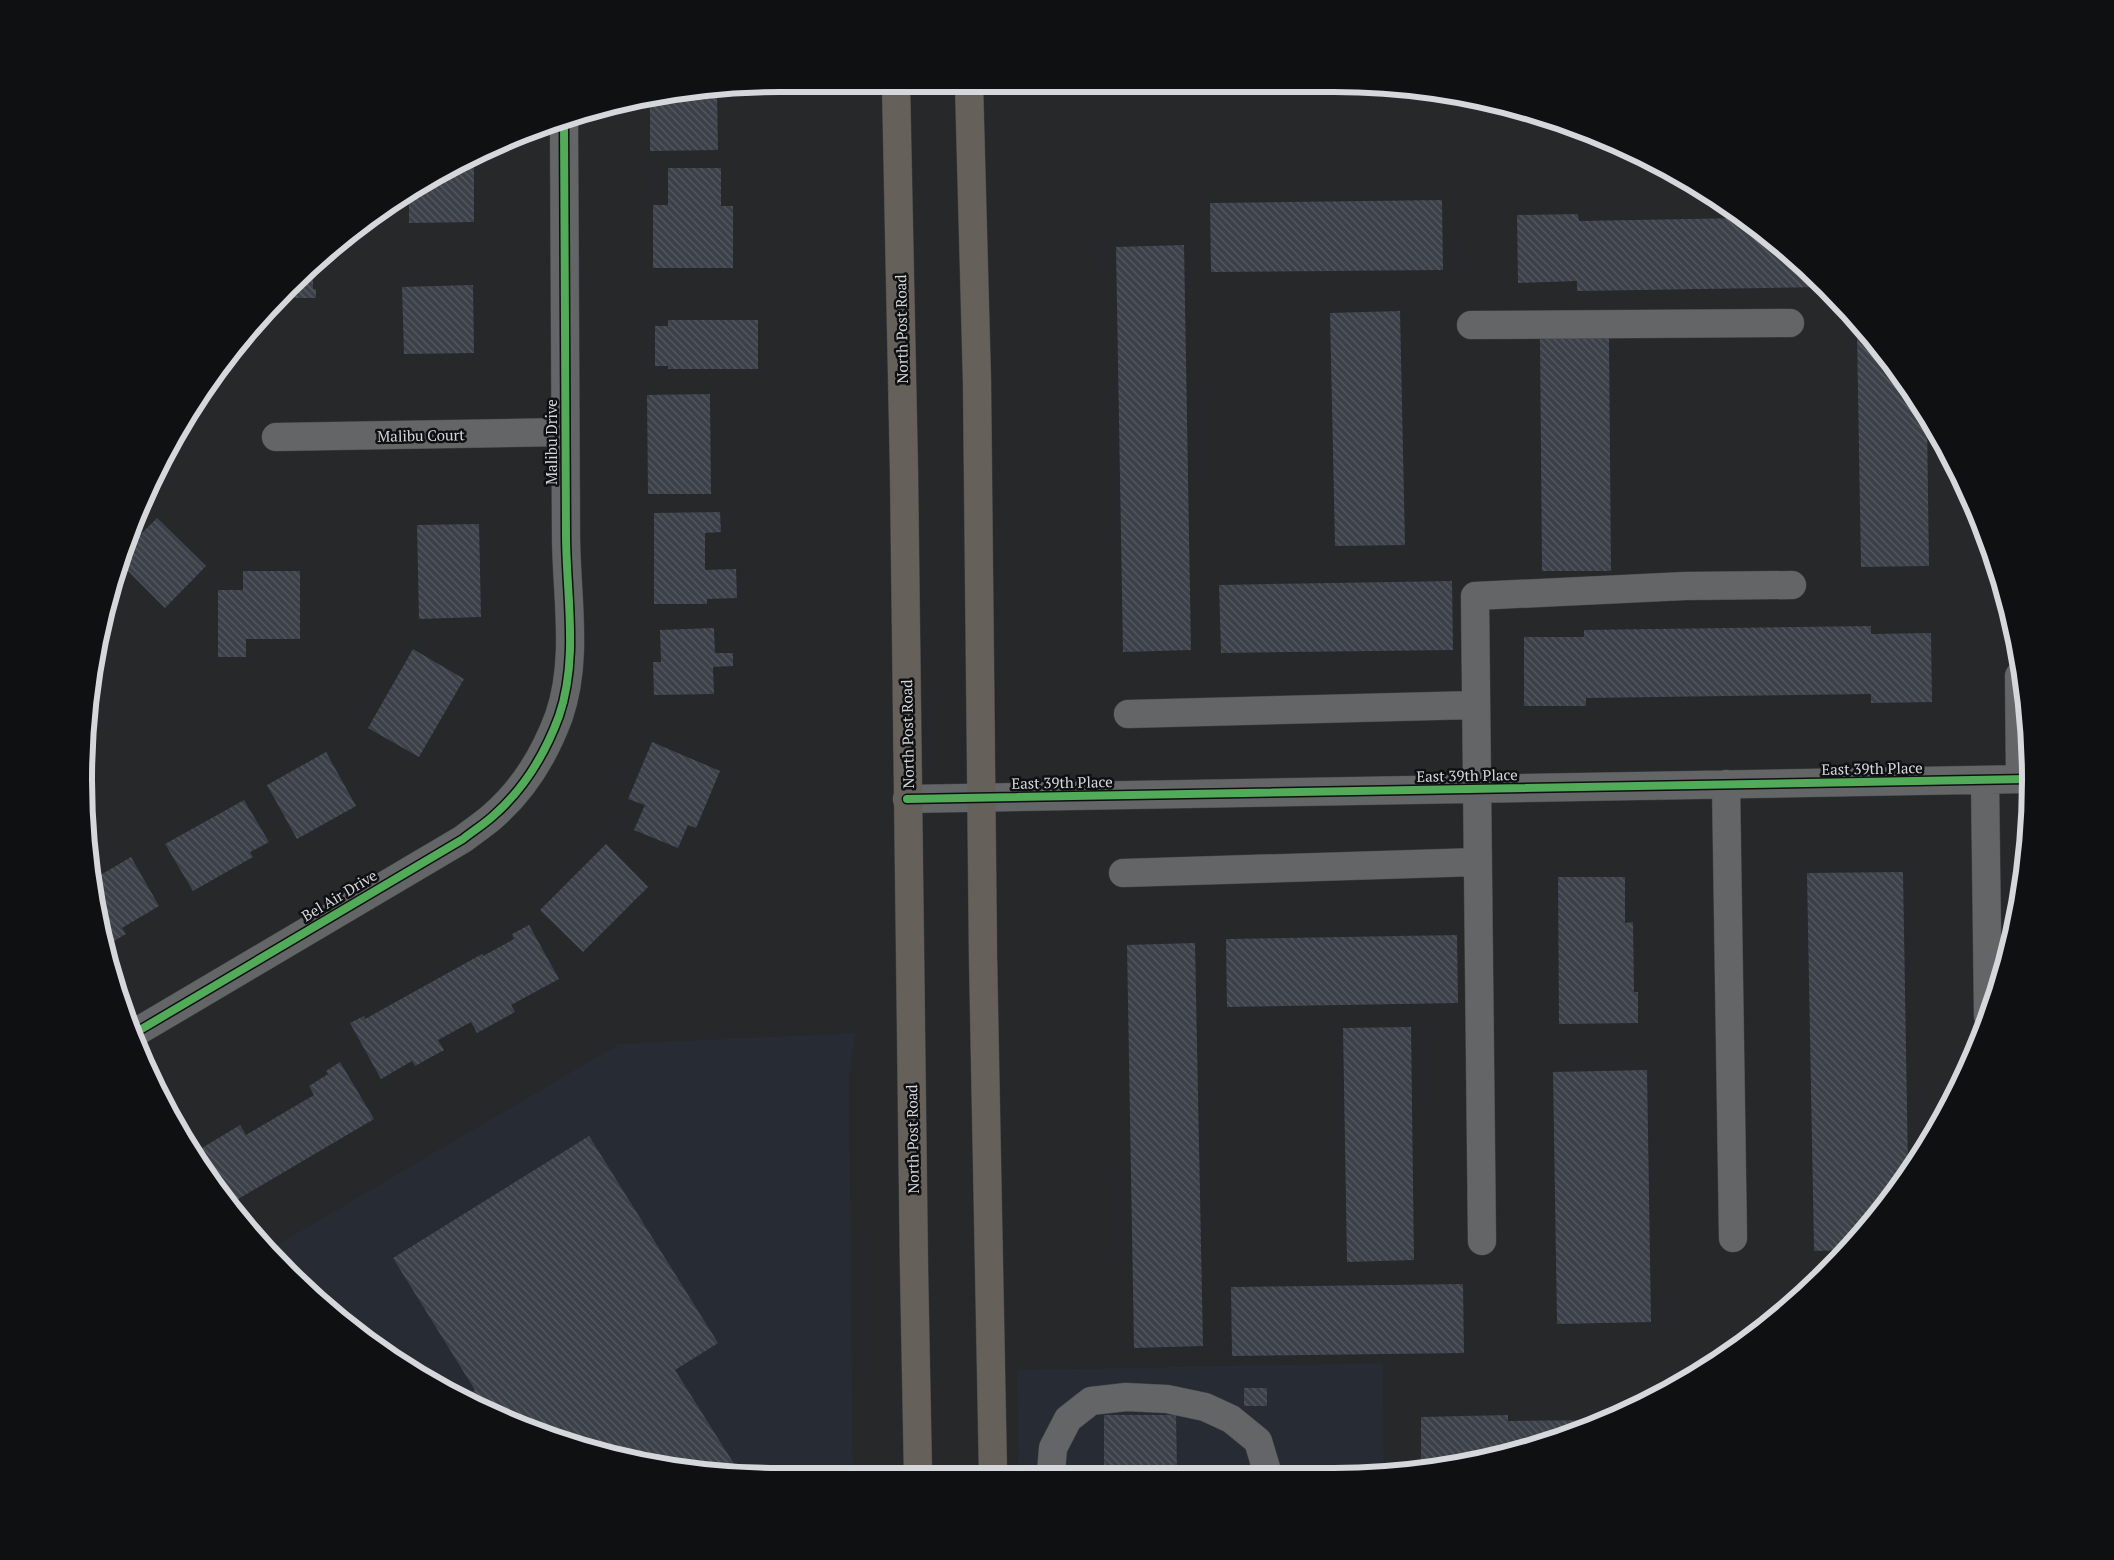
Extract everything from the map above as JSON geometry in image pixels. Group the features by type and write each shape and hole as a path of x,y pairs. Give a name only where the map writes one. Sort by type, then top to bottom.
{"main road":[{"name":"North Post Road","path":"896,92 904,462 907,799 918,1468"},
{"path":"970,92 977,382 981,798 993,1468"}],"street":[{"name":"Malibu Drive","path":"540,758 551,738 563,703 569,659 565,432 564,127"},
{"path":"1471,325 1790,323"},
{"name":"Malibu Court","path":"276,437 565,432"},
{"path":"1482,1242 1475,596 1685,586 1792,585"},
{"path":"1128,714 1475,705"},
{"name":"Bel Air Drive","path":"140,1030 463,839 508,802 519,790 540,758"},
{"name":"East 39th Place","path":"907,799 2022,779"},
{"path":"1985,780 1988,992"},
{"path":"1726,784 1733,1238"},
{"path":"1123,873 1477,862"},
{"path":"1051,1468 1053,1448 1068,1419 1091,1401 1126,1397 1167,1399 1204,1407 1232,1419 1258,1441 1266,1468"}],"shaded area":[{"path":"856,1033 849,1075 853,1468 780,1468 690,1462 602,1444 559,1431 517,1415 476,1397 398,1352 327,1297 275,1246 619,1044"},
{"path":"1383,1363 1384,1466 1334,1468 1018,1468 1017,1370"}],"building":[{"path":"717,96 718,150 650,151 650,105"},
{"path":"474,164 474,222 409,223 409,201"},
{"path":"668,168 721,168 721,206 733,206 733,268 653,268 653,205 668,205"},
{"path":"1442,200 1443,270 1211,272 1210,203"},
{"path":"1578,214 1579,221 1730,218 1787,263 1813,287 1577,291 1577,281 1518,283 1517,215"},
{"path":"1184,245 1191,650 1123,652 1116,247"},
{"path":"313,276 313,289 316,289 316,298 290,298"},
{"path":"473,285 474,353 404,354 402,287"},
{"path":"1400,311 1405,545 1335,546 1330,313"},
{"path":"668,320 758,320 758,369 668,369 668,366 655,366 655,326 668,326"},
{"path":"1857,334 1906,398 1927,433 1929,566 1861,567"},
{"path":"1540,338 1609,338 1611,571 1542,571"},
{"path":"710,394 711,494 648,494 647,395"},
{"path":"720,512 721,532 705,533 705,570 736,569 737,598 707,599 707,604 654,604 654,513"},
{"path":"157,518 206,566 165,608 126,569 137,538"},
{"path":"479,524 481,617 419,619 417,525"},
{"path":"243,571 300,571 300,639 246,639 246,657 218,657 218,590 243,590"},
{"path":"1452,581 1453,650 1221,653 1219,585"},
{"path":"1871,626 1871,634 1931,633 1932,702 1871,703 1871,694 1586,698 1586,706 1524,706 1524,637 1584,637 1584,630"},
{"path":"714,628 715,653 733,653 733,666 713,667 714,694 654,695 653,662 661,662 660,630"},
{"path":"413,649 464,679 419,757 368,728"},
{"path":"652,742 720,771 696,828 688,825 678,848 634,830 645,805 628,799"},
{"path":"326,752 356,806 297,839 267,785"},
{"path":"244,800 269,842 250,852 253,857 193,891 165,844"},
{"path":"606,844 648,887 583,952 540,910"},
{"path":"131,857 159,906 122,928 126,934 112,942 106,914 99,876"},
{"path":"1903,872 1908,1159 1879,1199 1835,1250 1814,1251 1807,873"},
{"path":"1558,877 1625,877 1625,923 1633,922 1634,992 1638,992 1638,1023 1559,1024"},
{"path":"529,925 559,979 511,1005 515,1012 477,1033 471,1022 438,1040 444,1050 415,1066 412,1061 381,1079 350,1023 364,1016 365,1019 482,954 483,956 514,939 512,934"},
{"path":"1457,935 1458,1003 1227,1007 1226,939"},
{"path":"1195,943 1203,1346 1134,1348 1127,945"},
{"path":"1411,1027 1414,1260 1347,1262 1343,1028"},
{"path":"340,1062 374,1119 236,1200 200,1149 240,1125 246,1135 314,1095 309,1086 328,1074 326,1071"},
{"path":"1647,1070 1651,1322 1557,1324 1553,1072"},
{"path":"589,1136 718,1343 675,1370 735,1466 690,1462 602,1444 559,1431 470,1394 475,1390 393,1258"},
{"path":"1463,1284 1464,1353 1232,1356 1231,1287"},
{"path":"1244,1388 1267,1388 1267,1406 1244,1406"},
{"path":"1104,1415 1176,1415 1177,1468 1104,1468"},
{"path":"1508,1415 1508,1421 1583,1420 1512,1444 1421,1462 1421,1417"}],"cycle path":[{"path":"140,1030 463,839 504,806 524,783 547,744 559,716 565,694 569,672 570,649 566,534 564,127"},
{"path":"907,799 2022,779"}]}
